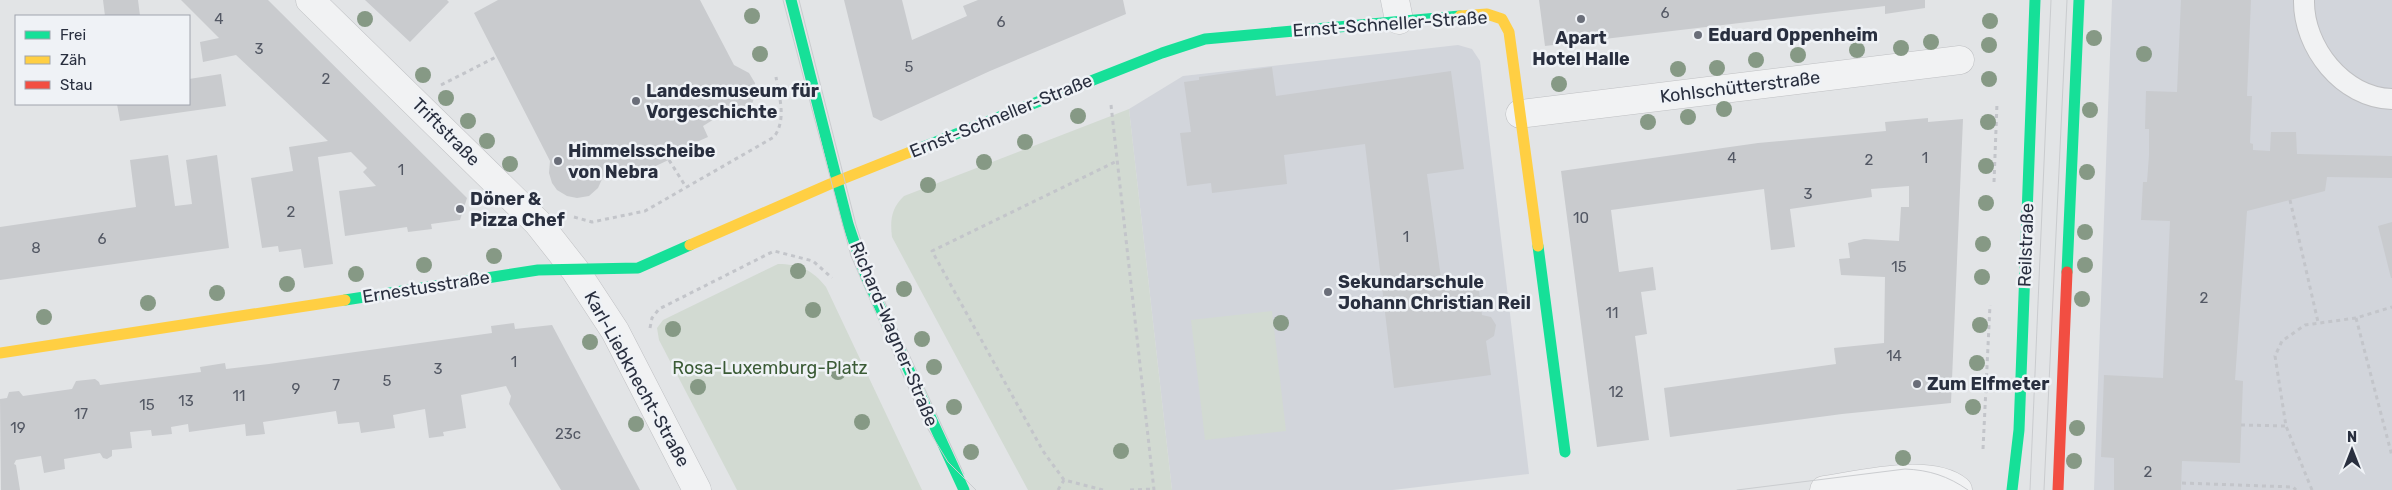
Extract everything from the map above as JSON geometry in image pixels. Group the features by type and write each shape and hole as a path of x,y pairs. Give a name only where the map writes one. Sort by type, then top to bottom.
{"street":[{"name":"Triftstraße","path":"310,0 538,223 575,270"},
{"name":"Richard-Wagner-Straße","path":"791,0 848,224 866,276 964,490"},
{"name":"Reilstraße","path":"2012,490 2016,472 2019,430 2035,0"},
{"path":"2058,490 2079,0"},
{"name":"Ernst-Schneller-Straße","path":"837,181 1162,53 1206,39 1397,10 1487,14 1502,19 1509,32 1565,452"},
{"name":"Kohlschütterstraße","path":"1520,114 1960,60"},
{"name":"Ernestusstraße","path":"0,353 538,270 638,268 837,181"},
{"name":"Karl-Liebknecht-Straße","path":"575,270 615,331 697,490"},
{"path":"1824,490 1920,477 1950,484 1958,490"}],"lane":[{"path":"2304,0 2304,13 2311,42 2330,68 2353,88 2384,99 2392,99"}],"path":[{"path":"413,99 496,57"},
{"path":"568,213 575,218 592,222 645,211 774,136 780,128 782,116 775,71"},
{"path":"1108,74 1154,489 1130,490"},
{"path":"1994,183 1997,96"},
{"path":"669,160 686,187"},
{"path":"1103,490 1064,480 1043,451 932,251 1117,162"},
{"path":"2290,200 2318,322"},
{"path":"651,337 652,318 658,309 774,251 813,261 829,274 835,284"},
{"path":"1982,453 1990,296"},
{"path":"2312,490 2286,426 2275,356 2282,341 2305,325 2356,318 2392,307"},
{"path":"2356,318 2392,456"},
{"path":"2241,425 2286,426"},
{"path":"1058,490 1064,480"},
{"path":"2182,483 2293,487 2296,490"}],"shaded area":[{"path":"2112,0 2392,0 2392,490 2094,490"},
{"name":"Sekundarschule Johann Christian Reil","path":"1458,45 1472,49 1480,61 1529,474 1393,490 1172,490 1129,109 1183,76"}],"green space":[{"path":"1129,109 1172,490 1028,490 892,237 892,215 896,205 904,196"},
{"name":"Rosa-Luxemburg-Platz","path":"778,264 793,265 805,269 816,276 826,287 922,490 737,490 659,340 657,328 663,320"},
{"path":"1272,311 1286,431 1205,440 1191,320"}],"building":[{"path":"103,0 138,0 140,15 105,15"},
{"path":"181,0 268,0 467,198 460,220 431,224 432,229 408,232 407,227 345,236 339,191 376,186 363,172 367,168 351,152 318,157 333,264 304,268 301,249 279,252 278,246 262,248 251,178 293,171 289,147 328,141 236,55 203,62 200,42 219,38"},
{"path":"365,0 447,0 449,2 410,42"},
{"name":"Landesmuseum für Vorgeschichte","path":"498,0 700,0 734,65 749,73 755,83 755,96 751,106 744,114 731,119 716,118 703,126 708,137 692,144 694,148 643,172 641,169 626,177 622,169 603,177 598,188 589,196 577,198 567,196 557,190 552,183 549,173 550,161 474,13"},
{"path":"844,0 902,0 912,40 967,16 963,6 978,0 1123,0 1126,14 990,71 881,121 873,117"},
{"path":"1539,0 1925,0 1925,8 1885,14 1885,6 1545,46"},
{"path":"2181,0 2251,0 2247,96 2252,96 2250,143 2253,144 2253,150 2270,151 2271,132 2296,132 2297,154 2392,156 2392,178 2327,177 2325,191 2247,211 2235,380 2243,381 2240,463 2182,461 2181,490 2114,490 2114,458 2101,457 2104,375 2163,378 2170,221 2141,220 2143,182 2147,182 2149,155 2149,129 2145,129 2146,91 2177,92"},
{"path":"1272,67 1276,96 1451,71 1464,169 1427,174 1442,286 1478,282 1482,315 1491,317 1496,325 1494,336 1486,341 1491,375 1394,388 1365,144 1284,155 1287,184 1212,193 1211,183 1187,186 1180,133 1191,132 1184,82 1199,80 1199,77"},
{"path":"221,74 226,106 120,121 117,105 190,105 190,79"},
{"path":"1928,118 1928,122 1963,119 1951,403 1842,414 1670,437 1664,388 1836,364 1834,348 1884,343 1885,277 1841,275 1839,259 1850,258 1848,243 1864,239 1899,241 1901,207 1909,207 1909,186 1871,189 1872,197 1790,209 1795,247 1771,250 1764,189 1611,210 1619,272 1653,267 1656,290 1641,292 1647,334 1635,336 1649,440 1597,447 1561,171 1758,143 1886,131 1885,122"},
{"path":"168,155 175,206 192,204 186,160 217,155 229,248 0,280 0,227 136,207 130,160"},
{"path":"2392,222 2392,278 2391,278 2378,226"},
{"path":"514,323 515,329 552,325 640,490 561,490 509,404 511,396 506,386 461,395 466,428 443,432 444,436 429,438 425,409 393,415 395,428 361,433 359,422 338,424 336,411 263,422 265,434 246,436 245,424 189,432 188,424 171,427 172,434 152,436 151,430 130,432 132,448 112,450 112,456 107,459 103,458 100,453 64,459 65,469 44,473 41,456 16,460 14,464 16,465 20,490 1,490 0,399 7,398 9,392 19,391 23,396 72,389 76,381 95,379 100,385 201,372 200,367 225,363 226,369 269,364 492,333 491,326"}],"tram line":[{"path":"783,0 851,256 923,421 948,462 976,490"},
{"path":"799,0 856,225 872,274 964,474"},
{"path":"2030,490 2051,0"},
{"path":"2044,490 2067,0"},
{"path":"1737,490 1905,469 1938,475 1968,490"}],"traffic: fast":[{"path":"791,0 848,224 866,277 964,490"},
{"path":"2012,490 2019,430 2035,0"},
{"path":"2067,272 2079,0"},
{"path":"910,152 1162,53 1205,39 1460,16"},
{"path":"345,300 538,270 638,268 690,245"},
{"path":"1538,246 1565,452"}],"traffic: slow":[{"path":"1460,16 1487,14 1502,19 1509,32 1538,246"},
{"path":"690,245 830,184 910,152"},
{"path":"0,353 345,300"}],"traffic: jam":[{"path":"2058,490 2067,272"}],"place":[{"name":"Apart Hotel Halle","path":"1581,19"},
{"name":"Eduard Oppenheim","path":"1698,35"},
{"name":"Landesmuseum für Vorgeschichte","path":"636,101"},
{"name":"Himmelsscheibe von Nebra","path":"558,161"},
{"name":"Döner & Pizza Chef","path":"460,209"},
{"name":"Sekundarschule Johann Christian Reil","path":"1328,292"},
{"name":"Zum Elfmeter","path":"1917,384"}]}
